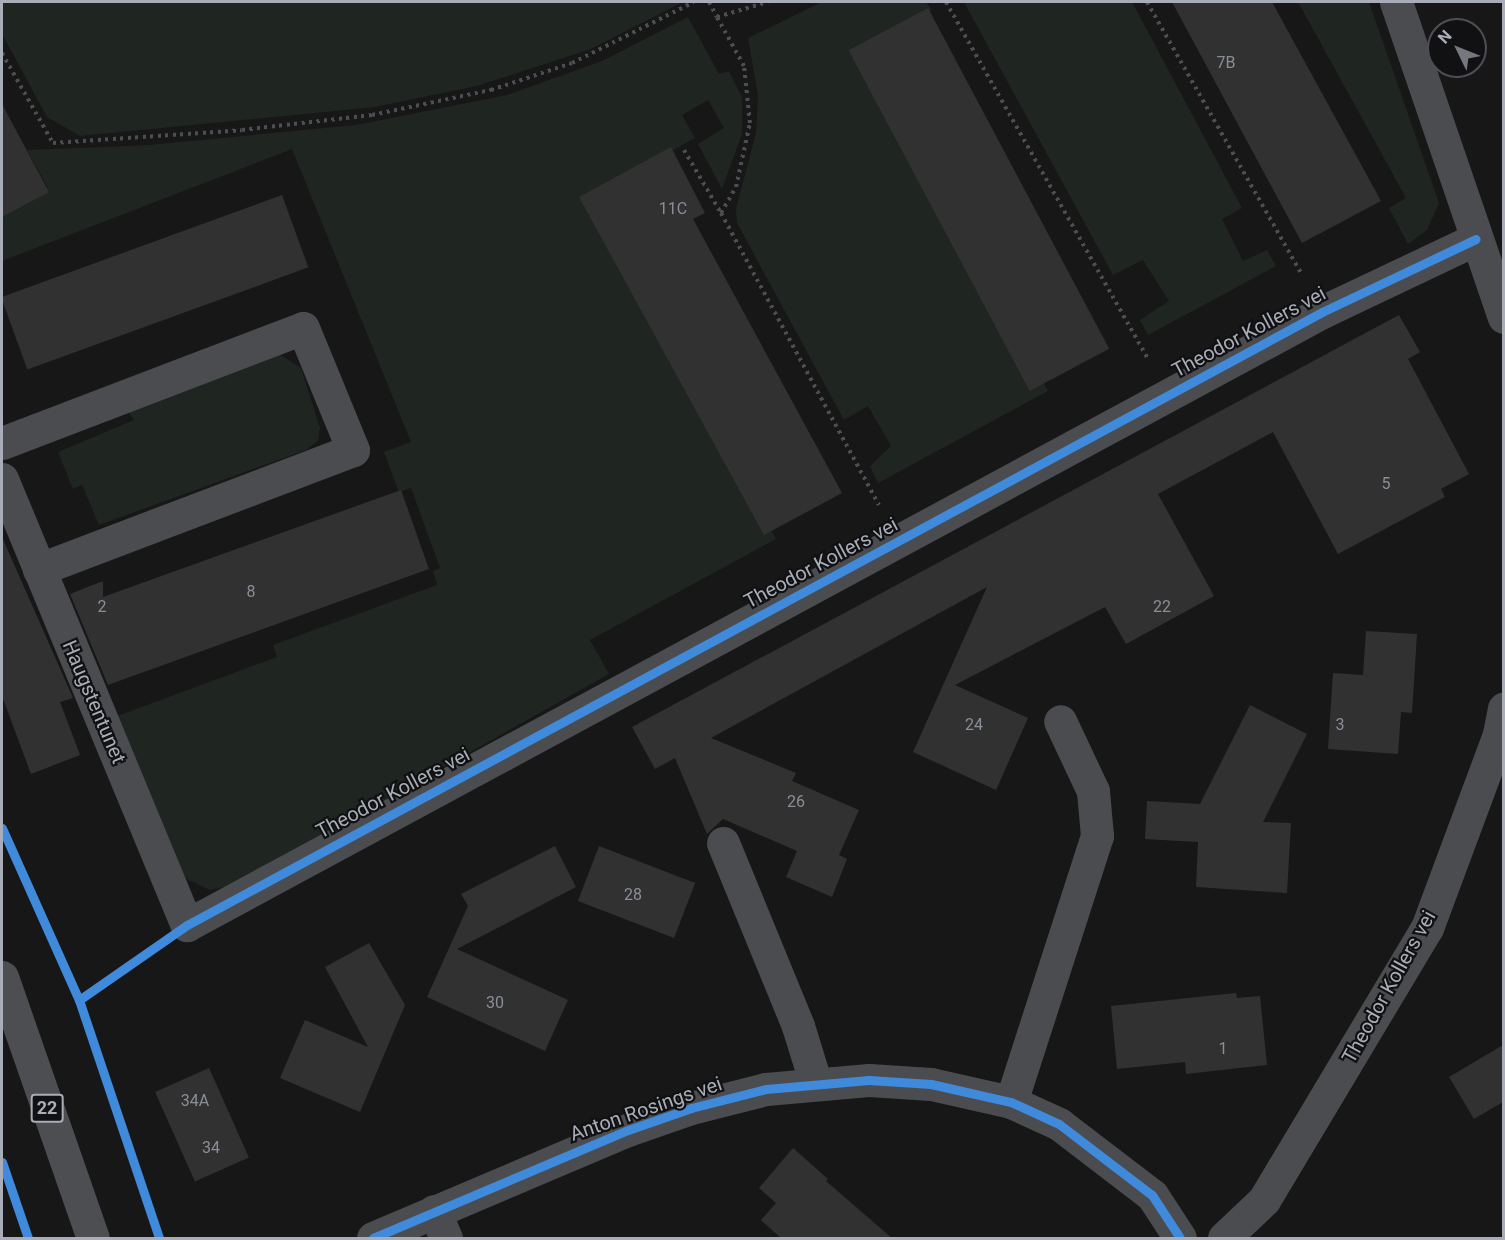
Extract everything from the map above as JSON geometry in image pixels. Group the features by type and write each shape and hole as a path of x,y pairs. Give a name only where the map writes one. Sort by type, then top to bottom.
{"highway":[{"name":"22","path":"2,977 93,1239"}],"street":[{"path":"1396,2 1503,317"},
{"name":"Theodor Kollers vei","path":"187,925 1322,312 1476,239"},
{"path":"2,442 303,328 352,450 39,569"},
{"name":"Haugstentunet","path":"2,479 187,925"},
{"name":"Theodor Kollers vei","path":"1224,1239 1264,1200 1427,928 1498,734 1503,708"},
{"path":"1011,1102 1097,836 1093,791 1060,721"},
{"path":"723,843 798,1026 816,1084"},
{"name":"Anton Rosings vei","path":"373,1239 440,1225 691,1108 766,1089 869,1080 932,1084 1011,1102 1059,1124 1098,1150 1152,1195 1180,1239"}],"path":[{"path":"2,52 53,143 242,130 372,115 491,90 590,55 694,2"},
{"path":"709,2 744,66 750,113 746,154 721,213"},
{"path":"717,17 768,2"},
{"path":"946,2 1169,396"},
{"path":"1147,2 1322,312"},
{"path":"684,150 721,213 898,541"}],"shaded area":[{"path":"2,2 683,2 591,49 477,86 375,107 80,136 47,117 2,34"},
{"path":"822,2 926,2 932,10 862,49 1048,391 878,483 870,466 891,446 868,406 844,420 737,223 736,209 756,133 758,95 748,38"},
{"path":"964,2 1132,2 1242,208 1222,219 1243,261 1267,250 1276,266 1148,335 1140,320 1169,301 1143,260 1113,275"},
{"path":"1298,2 1369,2 1439,203 1427,230 1408,244 1389,208 1406,198"},
{"path":"688,17 719,74 729,71 742,97 742,134 722,189 698,144 724,128 708,100 682,115 695,138 588,198 776,539 590,640 609,674 234,885 210,890 187,879 176,866 117,716 277,657 273,645 437,585 433,571 440,568 411,488 399,492 384,452 411,442 292,149 2,261 2,214 48,188 27,150 149,145 356,125 507,95 602,61"},
{"path":"279,354 301,368 320,428 318,441 306,450 99,525 82,485 73,489 58,452 134,420 128,411"}],"building":[{"path":"1172,2 1272,2 1381,201 1302,243"},
{"path":"928,8 1109,349 1030,391 849,50"},
{"path":"2,104 49,192 2,217"},
{"path":"671,147 705,213 693,219 842,493 764,535 579,197"},
{"path":"282,195 308,267 27,370 2,297"},
{"path":"1399,315 1420,352 1408,359 1469,474 1441,489 1445,497 1338,554 1273,432 1158,494 1214,596 1126,644 1105,607 955,685 1028,718 996,790 913,752 987,587 711,738 796,773 792,781 859,810 839,855 847,859 832,897 786,877 797,851 723,819 707,834 675,758 655,769 632,727"},
{"path":"401,490 429,569 108,685 70,594 103,581 103,597"},
{"path":"2,537 73,698 60,702 80,755 31,774 2,696"},
{"path":"1366,631 1417,634 1412,713 1401,712 1398,754 1328,749 1333,673 1363,675"},
{"path":"1250,705 1307,734 1263,822 1291,823 1287,893 1196,887 1198,842 1145,839 1147,801 1200,804"},
{"path":"555,846 576,887 457,949 568,1000 545,1051 427,997 468,906 461,894"},
{"path":"599,846 695,883 674,938 578,901"},
{"path":"369,943 405,1005 360,1112 280,1078 305,1020 368,1047 325,967"},
{"path":"1236,993 1237,998 1260,996 1267,1065 1186,1074 1185,1062 1117,1069 1111,1006"},
{"path":"1503,1045 1503,1102 1474,1119 1449,1077"},
{"path":"209,1068 249,1158 195,1182 155,1092"},
{"path":"793,1148 828,1179 826,1181 893,1239 782,1239 761,1220 776,1203 759,1188"}],"cycle path":[{"path":"79,1000 187,925 1322,312 1476,239"},
{"path":"2,828 79,1000 159,1238"},
{"path":"373,1238 628,1130 691,1108 766,1089 869,1080 931,1084 1011,1102 1059,1124 1152,1195 1180,1238"},
{"path":"2,1162 28,1238"}]}
